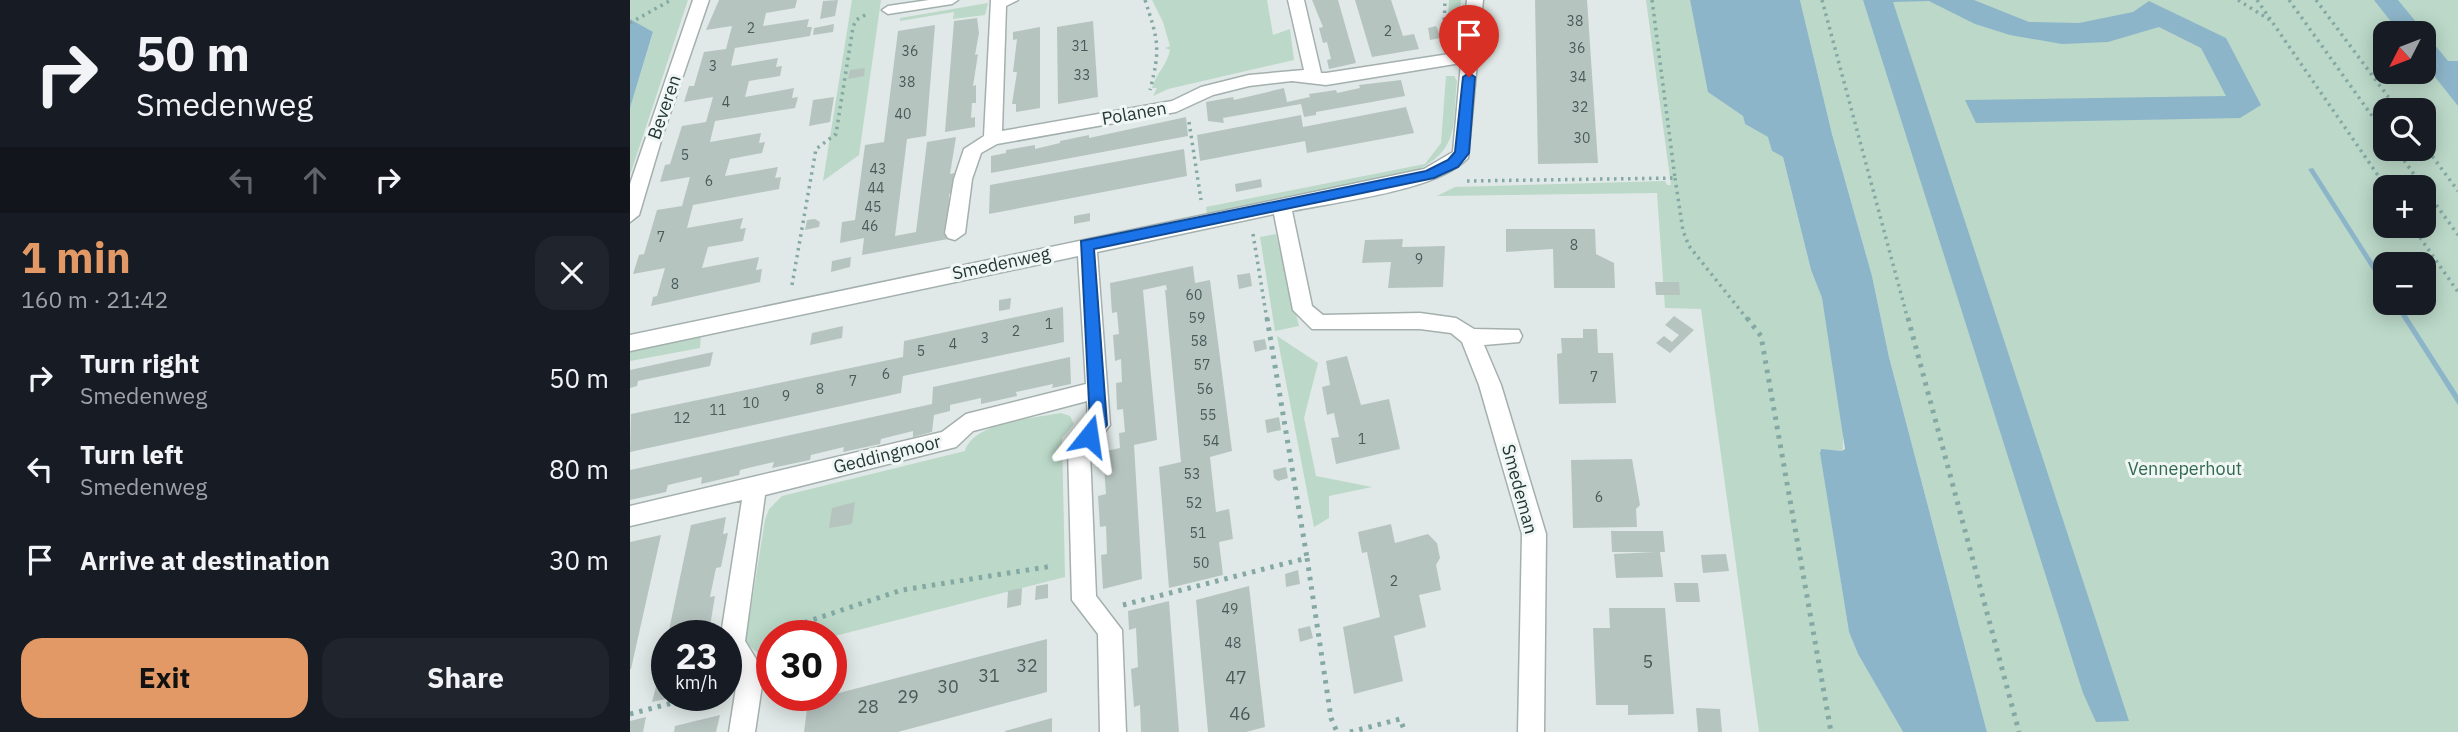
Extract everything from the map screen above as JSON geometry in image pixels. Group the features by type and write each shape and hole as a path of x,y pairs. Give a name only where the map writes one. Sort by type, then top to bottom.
{"street":[{"name":"Beveren","path":"630,215 654,134 701,0"},
{"path":"1296,0 1313,75"},
{"name":"Smedenweg","path":"630,343 1429,175 1453,163 1462,153 1475,0"},
{"path":"955,233 963,179 973,149 993,139 1001,1"},
{"name":"Polanen","path":"993,139 1176,106 1192,95 1291,75 1313,75 1326,79 1471,56"},
{"path":"1282,205 1303,310 1312,320 1327,324 1420,321 1456,326 1470,337 1512,337"},
{"path":"1087,245 1099,425 1079,448 1084,600 1111,630 1113,732"},
{"name":"Smedeman","path":"1470,337 1490,385 1534,534 1531,732"},
{"name":"Geddingmoor","path":"630,516 948,440 966,423 1096,390"},
{"path":"742,732 751,672 732,644 755,487"}],"lane":[{"path":"888,10 952,0"}],"path":[{"path":"630,23 671,0"},
{"path":"1145,0 1158,40 1159,57 1150,84 1149,111"},
{"path":"1443,60 1445,0"},
{"path":"1653,0 1683,231 1689,246 1761,337 1831,732"},
{"path":"1822,0 2019,732"},
{"path":"2238,0 2272,22"},
{"path":"2257,0 2378,175"},
{"path":"2289,0 2373,117"},
{"path":"2316,0 2389,98"},
{"path":"787,309 816,149 836,134 856,20 875,11"},
{"path":"1192,95 1187,113 1201,202 1214,200"},
{"path":"2436,161 2458,191"},
{"path":"1429,175 1458,181 1675,178"},
{"path":"2436,204 2458,235"},
{"path":"1250,213 1331,718 1337,732"},
{"path":"2420,238 2458,292"},
{"path":"1096,613 1307,558"},
{"path":"812,620 902,590 1082,562"},
{"path":"630,714 651,709"},
{"path":"1350,732 1401,719 1405,732"}],"green space":[{"path":"630,0 688,0 630,175 630,108 653,33 630,19"},
{"path":"852,0 881,0 859,155 823,181"},
{"path":"1152,0 1267,0 1273,35 1290,29 1294,60 1168,89 1153,96 1157,88 1152,88 1170,50 1165,48 1170,46 1163,22"},
{"path":"1449,0 1461,0 1458,43 1450,43 1447,29"},
{"path":"1646,0 1690,0 1710,93 1743,116 1745,124 1769,137 1772,151 1783,157 1811,270 1822,298 1843,425 1843,451 1820,450 1849,632 1858,654 1903,732 1759,732 1701,309 1665,308 1657,193 1437,196 1455,187 1665,181 1667,185 1671,185"},
{"name":"Venneperhout","path":"1800,0 2458,0 2458,732 1987,732 1889,357 1872,276 1832,134"},
{"path":"988,3 985,15 953,19 954,12 900,21 900,18"},
{"path":"1446,76 1454,76 1457,81 1451,135 1440,154 1414,172 1207,215 1206,207 1425,164 1441,143"},
{"path":"1276,234 1299,326 1275,331 1260,237"},
{"path":"701,333 700,348 630,361 630,351"},
{"path":"1277,336 1318,363 1304,418 1316,476 1372,487 1329,496 1329,518 1314,527"},
{"path":"1061,413 1070,416 1074,424 1062,438 1065,577 847,633 847,620 756,620 756,651 750,647 746,639 765,520 769,509 782,496 965,451 970,441 980,434 1021,420"}],"water":[{"path":"1690,0 1800,0 1832,134 1872,276 1889,357 1987,732 1903,732 1858,654 1849,632 1820,453 1821,449 1845,449 1822,298 1811,270 1783,157 1772,151 1768,137 1745,124 1743,116 1708,92"},
{"path":"1863,0 1974,0 2029,22 2079,23 2133,12 2149,1 2226,38 2261,105 2240,118 1976,123 1965,100 2226,96 2201,48 2159,27 2108,42 2062,44 2010,35 1975,24 1929,1 1893,2 2129,721 2096,722 2083,693"},
{"path":"2374,0 2398,0 2415,21 2391,21"},
{"path":"630,19 653,32 630,108"},
{"path":"2436,46 2448,61 2458,61 2458,106 2436,78"},
{"path":"2313,168 2373,262 2373,271 2308,169"},
{"path":"2401,315 2407,315 2458,395 2458,405"}],"building":[{"path":"719,0 797,0 795,8 766,13 763,26 809,19 807,27 812,27 810,36 735,48 731,66 778,58 776,67 782,66 780,76 749,81 745,97 794,88 792,98 798,97 795,108 715,121 710,142 761,133 759,143 765,142 762,153 730,159 725,176 778,167 775,178 781,177 779,189 693,205 687,228 743,218 740,229 746,228 743,241 708,247 702,268 759,257 756,270 762,269 760,282 651,306 653,297 657,296 665,268 633,274 639,255 644,254 657,210 682,206 690,177 660,182 665,165 670,164 682,126 706,122 713,97 684,102 689,86 694,86 704,52 726,49 732,26 706,30"},
{"path":"838,0 835,16 820,19 823,1"},
{"path":"1312,0 1338,0 1356,63 1329,69 1327,60 1331,59 1327,42 1323,43 1319,28 1323,27"},
{"path":"1355,0 1391,0 1403,36 1414,34 1419,49 1372,57"},
{"path":"1535,0 1587,0 1598,163 1538,164"},
{"path":"977,18 979,33 975,55 978,54 973,86 976,85 976,103 972,103 971,118 975,117 975,127 945,132 954,21"},
{"path":"1093,21 1098,97 1058,104 1057,27"},
{"path":"834,24 833,32 813,35 814,28"},
{"path":"935,25 926,136 907,139 895,236 916,232 927,142 956,137 950,174 954,173 953,193 949,194 948,239 862,255 864,238 840,243 842,222 855,220 865,145 884,142 898,31"},
{"path":"1436,26 1441,38 1430,40 1428,28"},
{"path":"1040,27 1040,108 1016,112 1016,104 1012,104 1017,72 1013,72 1017,39 1013,40 1013,32"},
{"path":"865,68 864,76 848,79 850,70"},
{"path":"1401,80 1405,96 1316,112 1316,115 1304,117 1301,104 1223,118 1224,123 1208,121 1206,102 1233,97 1234,100 1284,88 1287,102 1310,97 1309,94 1336,90 1337,93 1360,88 1359,85"},
{"path":"834,97 830,122 809,126 813,100"},
{"path":"1406,107 1414,133 1307,153 1305,141 1200,161 1197,135 1301,115 1303,127"},
{"path":"1186,117 1188,136 991,173 991,156 1006,153 1006,150 1035,145 1035,149 1060,141 1089,135 1089,138"},
{"path":"1184,149 1187,176 989,214 990,185"},
{"path":"1261,179 1262,187 1236,192 1235,184"},
{"path":"1090,213 1090,221 1074,224 1074,216"},
{"path":"815,219 820,222 819,227 805,230 807,220"},
{"path":"1506,229 1595,229 1596,254 1614,263 1615,288 1554,288 1553,249 1506,252"},
{"path":"1403,239 1402,247 1445,246 1443,287 1388,288 1391,262 1362,263 1365,240"},
{"path":"851,257 850,267 831,272 832,261"},
{"path":"1193,266 1195,283 1210,280 1232,451 1210,457 1216,512 1229,509 1233,539 1219,542 1223,575 1169,588 1159,467 1181,462 1166,285 1143,290 1157,440 1134,445 1142,579 1103,589 1101,555 1107,554 1106,526 1100,527 1098,496 1106,494 1104,467 1098,469 1097,453 1120,448 1119,433 1125,432 1123,409 1117,410 1116,383 1122,382 1121,359 1115,361 1113,335 1119,334 1117,312 1112,313 1110,283"},
{"path":"1250,273 1252,286 1239,289 1237,275"},
{"path":"1655,282 1679,282 1680,295 1656,295"},
{"path":"1011,298 1010,309 999,311 999,300"},
{"path":"1063,307 1064,342 903,376 901,393 630,452 631,414 903,357 904,341"},
{"path":"1674,316 1694,330 1670,353 1656,343 1664,336 1672,342 1679,335 1665,325"},
{"path":"843,326 842,338 810,345 812,333"},
{"path":"1583,329 1597,329 1598,353 1613,353 1616,403 1559,404 1557,354 1562,353 1561,338 1583,338"},
{"path":"1265,339 1267,349 1255,352 1253,341"},
{"path":"713,352 710,366 638,381 637,386 630,388 630,370"},
{"path":"1347,356 1361,405 1389,399 1400,449 1336,464 1331,438 1339,437 1334,413 1327,415 1322,387 1330,385 1326,361"},
{"path":"1070,357 1071,384 1052,388 1053,384 1016,392 1017,396 981,404 981,398 950,405 950,411 934,415 932,432 913,437 913,431 881,439 880,444 843,452 844,447 811,455 810,460 772,468 774,462 740,470 739,475 701,484 702,477 668,485 666,492 630,500 630,470 932,404 933,387"},
{"path":"1279,417 1281,430 1267,433 1265,420"},
{"path":"1632,459 1640,505 1636,509 1637,527 1573,528 1571,460"},
{"path":"1286,467 1288,478 1278,481 1274,478 1273,470"},
{"path":"855,502 852,524 829,528 832,508"},
{"path":"726,517 723,534 728,533 721,567 716,568 710,597 715,596 711,620 671,620 691,525"},
{"path":"1391,524 1395,543 1428,534 1437,543 1440,558 1436,565 1441,590 1419,595 1426,627 1394,636 1403,681 1354,694 1343,627 1380,617 1367,552 1362,553 1358,532"},
{"path":"1611,531 1663,531 1665,552 1660,552 1663,577 1616,578 1614,554 1655,552 1612,552"},
{"path":"661,535 631,669 630,669 630,542"},
{"path":"1726,554 1729,571 1703,573 1701,555"},
{"path":"1298,570 1300,584 1286,587 1285,574"},
{"path":"1674,583 1698,583 1700,602 1676,602"},
{"path":"1048,584 1048,598 1035,600 1036,586"},
{"path":"1249,586 1265,727 1246,732 1208,732 1196,600"},
{"path":"1022,588 1021,605 1007,608 1008,591"},
{"path":"1169,601 1179,732 1141,732 1140,705 1134,707 1131,669 1138,667 1136,628 1129,630 1128,611"},
{"path":"1609,608 1665,608 1674,714 1628,715 1628,705 1596,705 1593,628 1610,628"},
{"path":"1310,626 1313,638 1300,642 1298,629"},
{"path":"1047,639 1047,692 898,732 804,732 807,711 847,711 847,691"},
{"path":"1696,708 1720,709 1722,732 1698,732"},
{"path":"720,715 716,732 674,732 675,726"},
{"path":"646,717 643,732 630,732 630,721"},
{"path":"1052,718 1052,732 1005,732 1005,731"}],"route":[{"path":"1089,436 1099,425 1087,245 1429,175 1453,163 1462,153 1469,77"}]}
